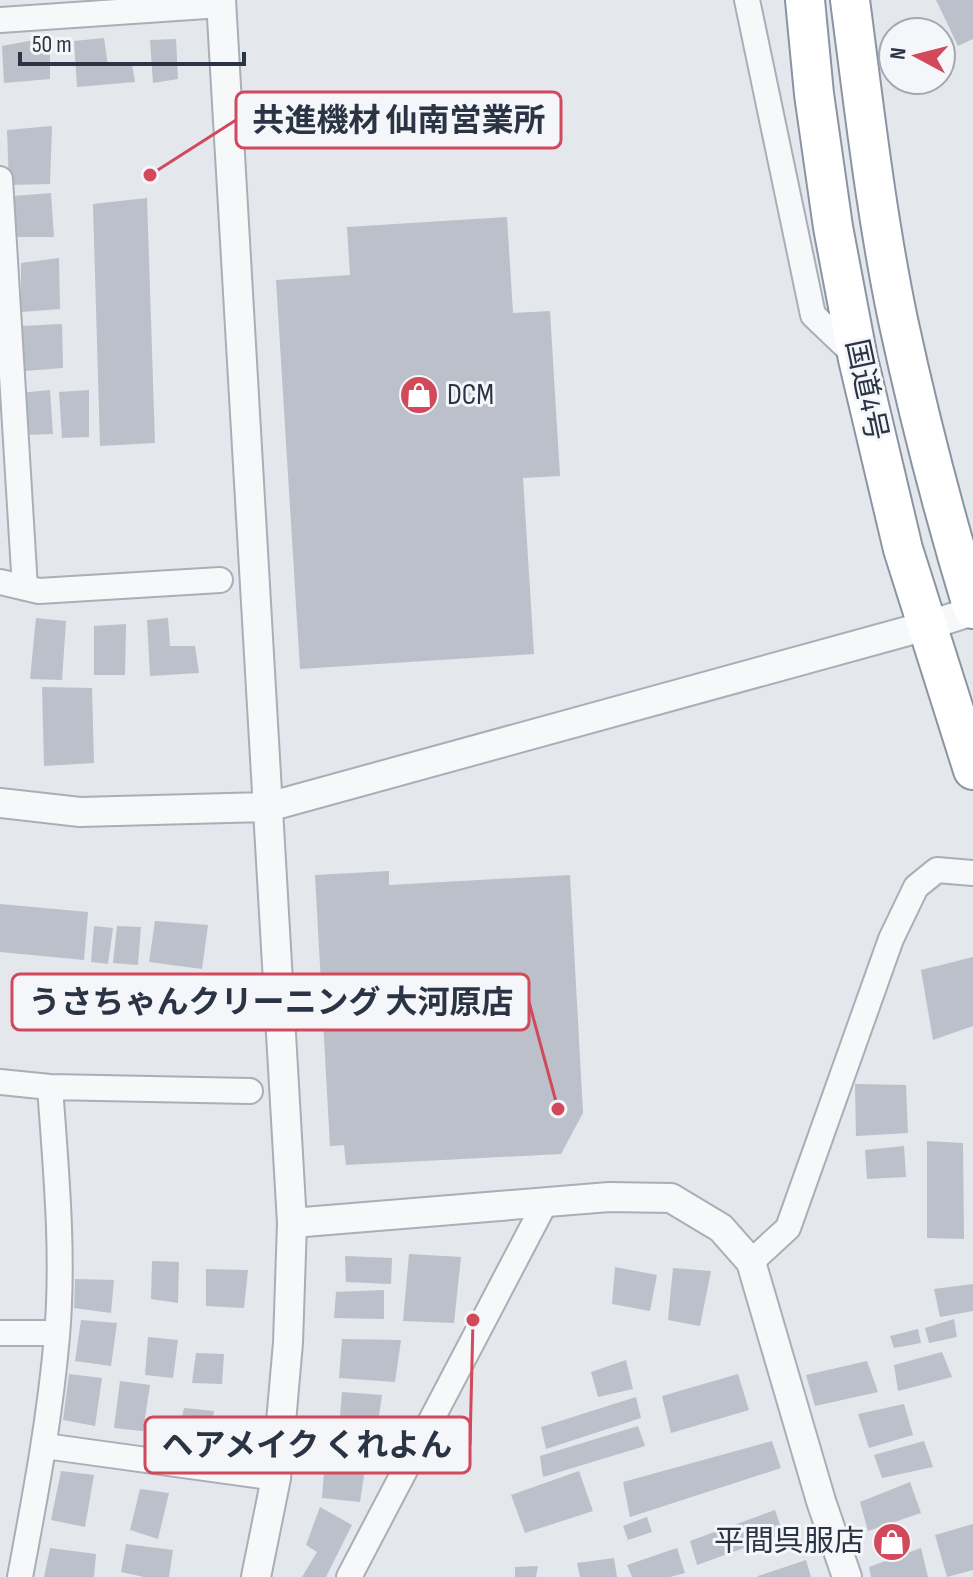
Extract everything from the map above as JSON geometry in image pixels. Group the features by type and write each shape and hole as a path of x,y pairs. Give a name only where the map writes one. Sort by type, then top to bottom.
{"highway":[{"name":"国道4号","path":"805,0 814,94 833,227 858,359 903,549 973,770"},
{"name":"国道4号","path":"850,0 870,150 898,318 934,472 973,610"}],"street":[{"path":"747,0 813,315 858,359"},
{"path":"0,20 221,2 292,1223 288,1343 276,1478 256,1577"},
{"path":"0,179 6,370 25,588"},
{"path":"0,582 39,591 220,580"},
{"path":"0,803 80,812 268,807 926,626 973,610"},
{"path":"751,1262 788,1228 891,939 916,887 937,870 973,873"},
{"path":"0,1082 50,1087 250,1091"},
{"path":"20,1577 45,1446 57,1333 59,1216 50,1087"},
{"path":"292,1223 609,1197 671,1198 721,1228 751,1262 821,1501 847,1577"},
{"path":"349,1577 545,1203"},
{"path":"0,1333 57,1333"},
{"path":"45,1446 276,1478"}],"building":[{"path":"936,0 973,0 973,39 958,46 957,16 944,16"},
{"path":"50,37 50,79 4,83 2,46"},
{"path":"104,38 108,66 132,64 135,82 77,87 74,41"},
{"path":"176,39 178,79 153,83 150,40"},
{"path":"52,126 50,184 9,185 7,130"},
{"path":"51,193 54,237 14,237 13,196"},
{"path":"147,198 155,443 100,446 93,204"},
{"name":"DCM","path":"507,217 513,313 550,311 560,476 523,478 534,654 300,669 276,280 350,275 347,227"},
{"path":"59,258 60,309 21,312 21,263"},
{"path":"62,324 63,368 25,371 21,326"},
{"path":"50,390 53,434 25,435 19,393"},
{"path":"89,390 89,437 62,438 59,392"},
{"path":"36,618 66,621 62,680 30,679"},
{"path":"168,618 170,646 195,646 199,673 150,676 147,620"},
{"path":"126,624 125,675 94,675 94,626"},
{"path":"42,687 92,688 94,763 44,766"},
{"path":"389,871 389,885 570,875 583,1113 561,1154 346,1165 344,1145 330,1146 315,875"},
{"path":"0,904 88,912 84,960 0,952"},
{"path":"155,921 208,925 202,969 149,962"},
{"path":"94,926 113,928 108,964 91,962"},
{"path":"117,926 141,927 138,965 113,963"},
{"path":"973,957 973,1026 933,1040 921,970"},
{"path":"855,1084 906,1085 908,1133 856,1136"},
{"path":"927,1141 963,1143 964,1239 927,1238"},
{"path":"904,1146 906,1177 867,1179 865,1150"},
{"path":"409,1254 461,1257 454,1323 403,1321"},
{"path":"345,1256 392,1258 391,1284 346,1282"},
{"path":"152,1261 179,1262 178,1303 151,1299"},
{"path":"615,1267 657,1275 650,1311 612,1304"},
{"path":"673,1268 711,1271 700,1326 668,1320"},
{"path":"206,1269 248,1270 244,1308 206,1306"},
{"path":"75,1279 114,1280 111,1313 74,1308"},
{"path":"973,1284 973,1311 940,1317 934,1289"},
{"path":"384,1290 384,1319 334,1318 336,1292"},
{"path":"954,1319 957,1337 929,1343 925,1328"},
{"path":"81,1320 117,1323 111,1366 75,1361"},
{"path":"918,1329 921,1343 894,1348 890,1336"},
{"path":"148,1337 178,1340 173,1378 145,1375"},
{"path":"342,1339 401,1340 395,1382 339,1378"},
{"path":"942,1352 952,1377 898,1391 894,1365"},
{"path":"196,1353 224,1354 222,1384 192,1383"},
{"path":"626,1360 633,1389 598,1397 591,1372"},
{"path":"867,1361 878,1392 815,1406 806,1375"},
{"path":"69,1374 102,1378 95,1426 63,1420"},
{"path":"738,1374 749,1410 671,1433 662,1396"},
{"path":"120,1381 150,1385 143,1431 114,1428"},
{"path":"342,1392 382,1395 375,1443 338,1440"},
{"path":"636,1397 641,1418 546,1449 541,1427"},
{"path":"904,1404 913,1435 869,1448 858,1414"},
{"path":"184,1408 214,1411 207,1454 163,1445 167,1418 181,1421"},
{"path":"638,1426 645,1446 543,1477 540,1456"},
{"path":"772,1441 781,1468 630,1517 623,1482"},
{"path":"924,1441 933,1467 882,1478 874,1455"},
{"path":"325,1458 366,1463 360,1502 322,1498"},
{"path":"61,1471 94,1475 85,1527 51,1520"},
{"path":"579,1471 593,1511 525,1533 511,1495"},
{"path":"910,1482 921,1513 868,1531 860,1502"},
{"path":"140,1489 169,1493 158,1539 130,1530"},
{"path":"320,1507 352,1525 326,1577 302,1577 317,1552 306,1545"},
{"path":"775,1510 783,1534 697,1565 690,1541"},
{"path":"647,1517 652,1532 628,1540 623,1526"},
{"path":"973,1524 973,1570 947,1577 935,1535"},
{"path":"126,1544 173,1550 169,1577 144,1577 121,1572"},
{"path":"50,1548 96,1554 94,1577 44,1577"},
{"path":"677,1548 685,1573 670,1577 632,1577 627,1565"},
{"path":"921,1548 928,1577 871,1577 869,1567"},
{"path":"614,1558 617,1577 580,1577 577,1563"},
{"path":"806,1560 811,1577 758,1577 758,1576"},
{"path":"538,1566 536,1577 515,1577 515,1567"}],"place":[{"name":"共進機材 仙南営業所","path":"150,175"},
{"name":"DCM","path":"419,395"},
{"name":"うさちゃんクリーニング 大河原店","path":"558,1109"},
{"name":"ヘアメイク くれよん","path":"473,1320"},
{"name":"平間呉服店","path":"892,1542"}]}
